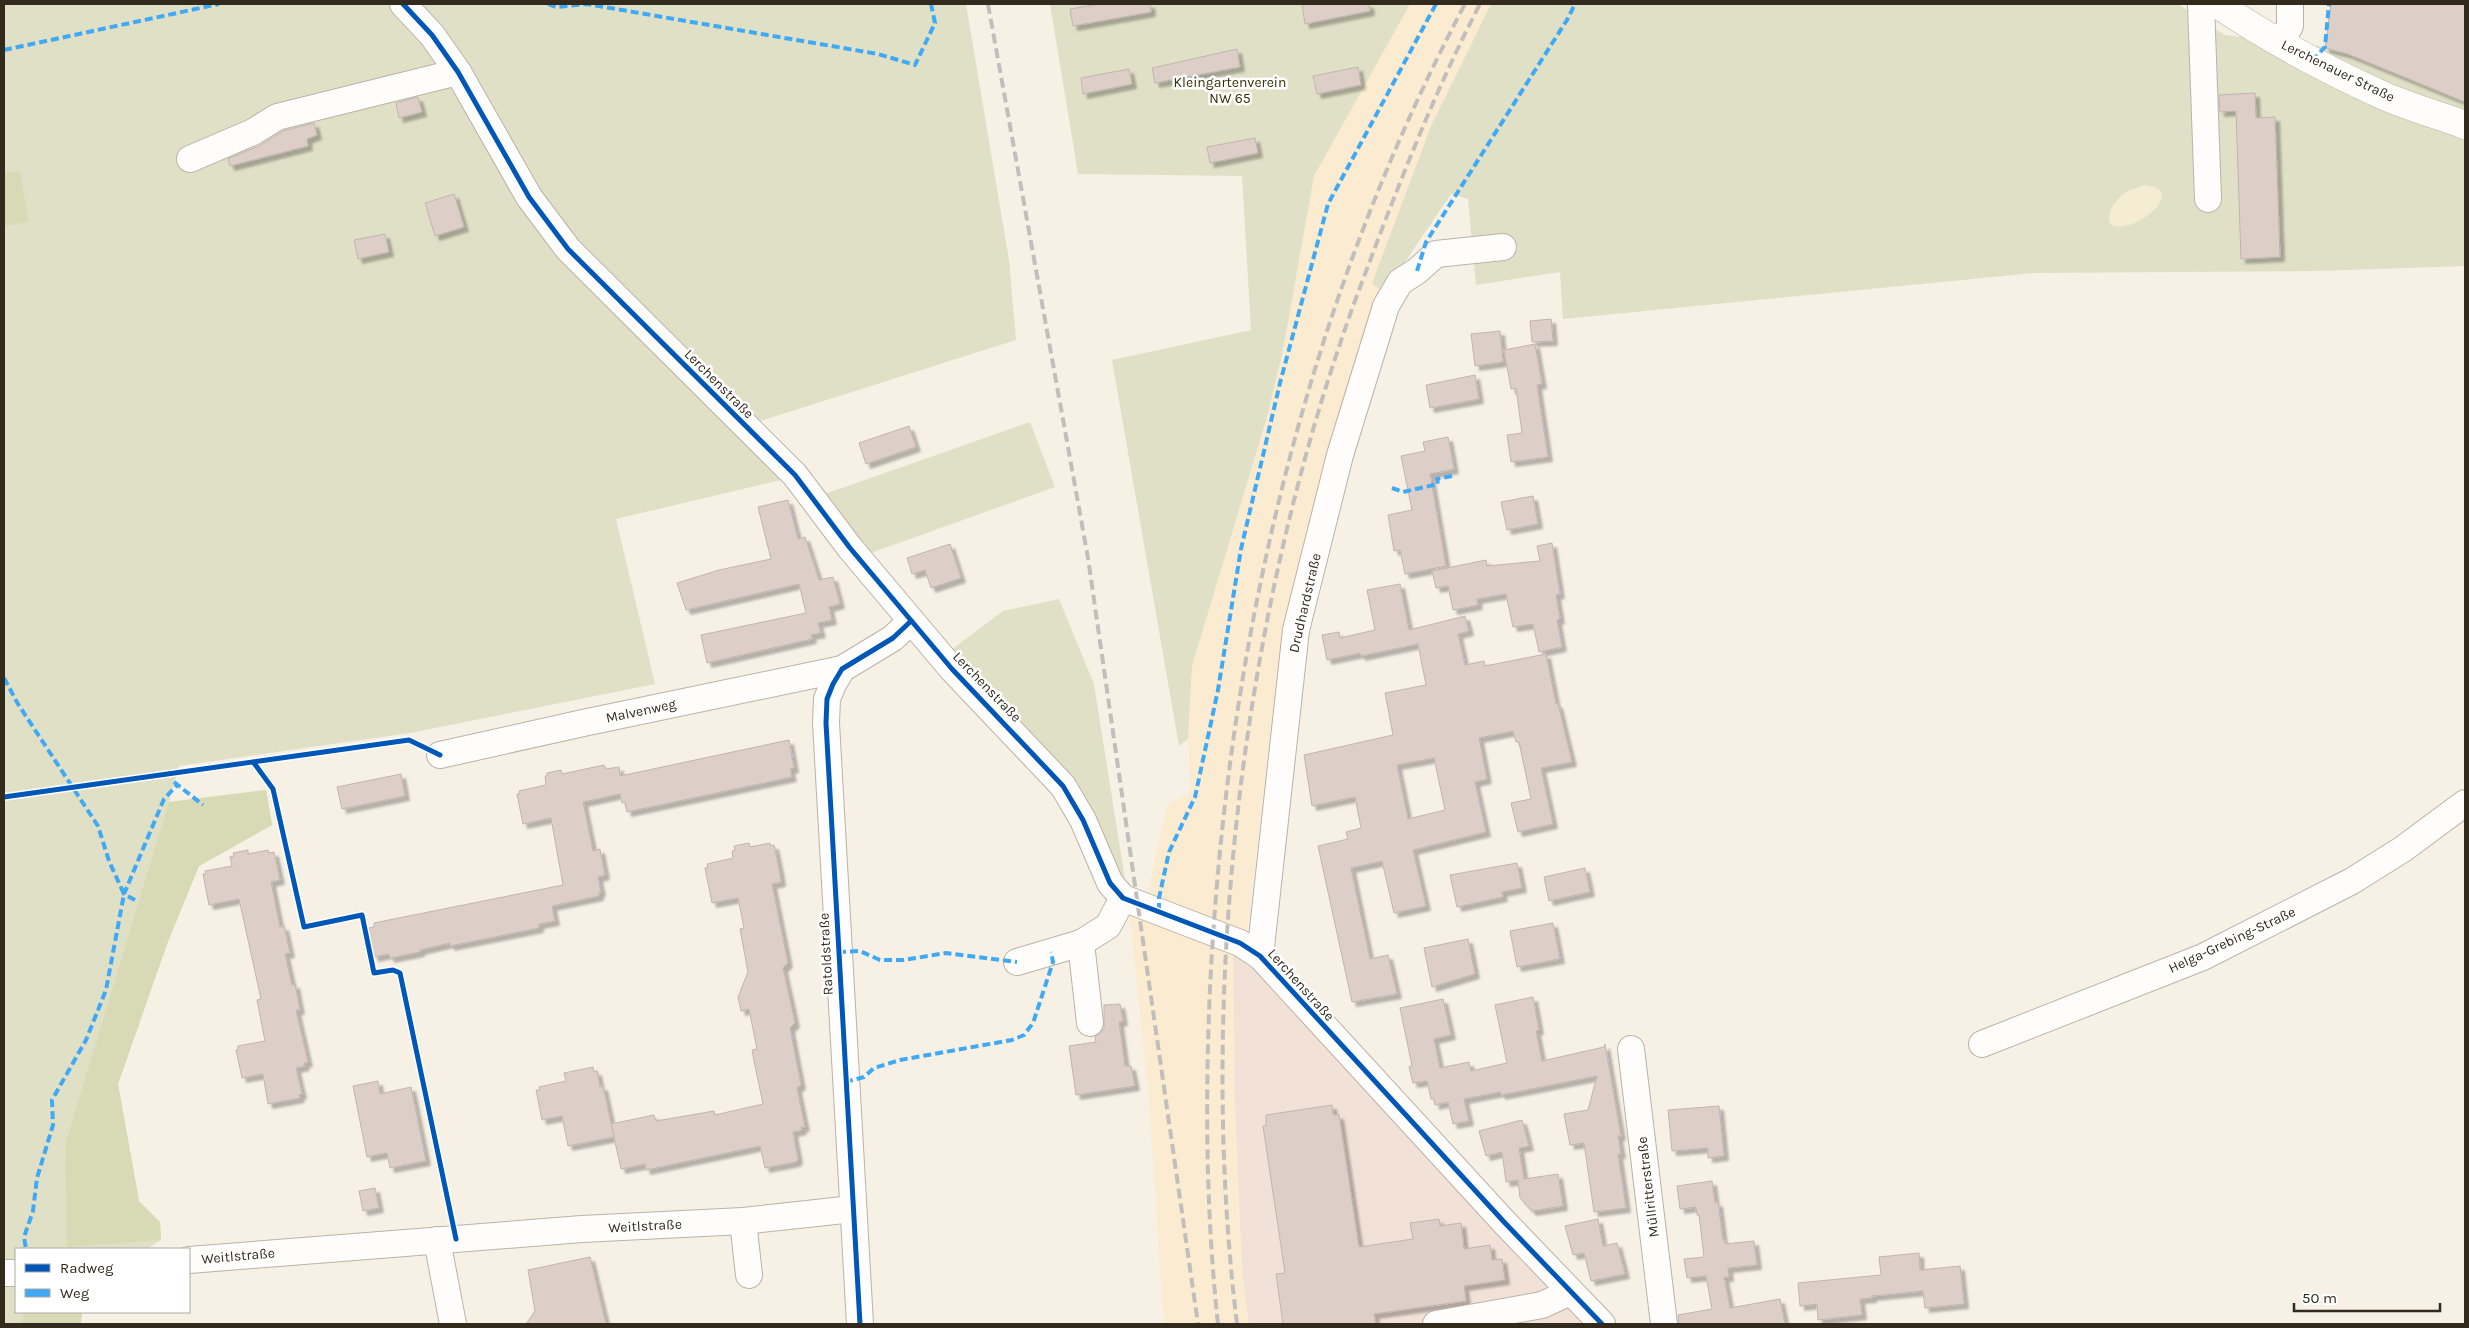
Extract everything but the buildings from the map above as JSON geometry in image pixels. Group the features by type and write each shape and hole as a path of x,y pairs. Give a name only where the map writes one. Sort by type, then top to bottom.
{"main road":[{"name":"Lerchenauer Straße","path":"2217,4 2280,43 2383,95 2465,125"}],"street":[{"name":"Lerchenstraße","path":"403,4 432,35 458,72 529,197 568,249 795,475 850,548 952,669 1063,786 1083,820 1110,883 1123,898 1240,943 1260,956 1570,1292 1602,1324"},
{"path":"2201,4 2208,199"},
{"path":"2280,43 2290,26 2290,4"},
{"path":"190,159 253,132 277,117 411,90 458,72"},
{"name":"Drudhardstraße","path":"1260,956 1296,630 1340,455 1386,306 1400,282 1417,272 1436,254 1503,247"},
{"name":"Ratoldstraße","path":"860,1324 826,723 827,699 833,684 842,670 892,638 911,621"},
{"name":"Malvenweg","path":"440,755 583,723 842,670"},
{"name":"Helga-Grebing-Straße","path":"1982,1044 2203,957 2352,881 2403,848 2465,803"},
{"path":"1017,962 1081,943 1108,926 1123,898"},
{"path":"1081,943 1090,1023"},
{"name":"Müllritterstraße","path":"1632,1049 1664,1324"},
{"name":"Weitlstraße","path":"190,1260 582,1229 742,1221 852,1209"},
{"path":"742,1221 749,1275"},
{"path":"437,1240 453,1324"},
{"path":"1436,1324 1542,1305 1570,1292"}],"shaded area":[{"path":"1410,4 1491,4 1431,126 1372,283 1384,293 1297,576 1271,724 1246,941 1233,956 1234,1083 1242,1273 1249,1324 1164,1324 1149,1098 1127,892 1148,893 1167,805 1191,793 1188,739 1192,666 1267,417 1283,350 1314,176"},
{"path":"1246,941 1608,1324 1249,1324 1242,1273 1234,1083 1233,955"}],"green space":[{"path":"4,4 966,4 1009,260 1016,340 757,422 785,479 616,519 655,684 410,733 179,766 169,802 266,790 272,825 199,866 167,944 118,1084 139,1201 160,1222 161,1240 149,1248 15,1248 15,1313 82,1313 81,1324 4,1324"},
{"name":"Kleingartenverein NW 65","path":"1050,4 1410,4 1314,176 1283,350 1267,417 1192,666 1188,739 1179,746 1112,360 1251,330 1242,176 1078,174"},
{"path":"1491,4 2178,4 2225,35 2325,47 2348,54 2465,102 2465,266 2317,271 2035,273 1563,319 1560,272 1476,285 1468,199 1451,194 1384,293 1372,283 1431,126"},
{"path":"20,171 29,222 4,226 4,173"},
{"path":"1030,422 1055,487 868,554 822,495"},
{"path":"1059,599 1094,684 1127,892 1070,794 943,656 1003,611"},
{"path":"266,790 272,825 199,866 167,944 118,1084 139,1201 160,1222 161,1240 67,1247 65,1145 169,802"},
{"path":"25,1313 82,1313 81,1324 21,1324"}],"sand":[{"path":"2144,185 2156,188 2161,193 2162,199 2159,205 2137,222 2119,227 2112,225 2109,221 2109,216 2115,203 2126,192"}],"railway":[{"path":"988,4 1088,558 1198,1324"},
{"path":"1218,1324 1209,1199 1207,1073 1210,989 1219,861 1234,734 1256,608 1284,482 1318,359 1360,238 1409,119 1465,4"},
{"path":"1237,1324 1226,1202 1222,1077 1226,950 1236,822 1254,695 1278,570 1308,449 1344,332 1413,151 1451,62 1480,4"}],"marked path":[{"path":"4,50 219,4"},
{"path":"548,4 556,7 587,4 878,54 915,65 935,23 931,4"},
{"path":"1159,911 1159,898 1169,852 1195,797 1218,690 1241,549 1280,383 1328,204 1436,4"},
{"path":"1417,271 1426,242 1567,20 1575,4"},
{"path":"2312,61 2325,47 2329,4"},
{"path":"1392,488 1403,492 1438,484 1437,479 1452,476"},
{"path":"4,678 18,704 98,826 109,861 124,894 106,990 86,1040 52,1100 53,1125 37,1178 33,1211 24,1237 26,1248"},
{"path":"174,782 203,805"},
{"path":"135,900 124,894 164,799 178,784"},
{"path":"838,952 860,951 880,960 904,960 946,953 1017,962"},
{"path":"845,1082 864,1077 874,1068 900,1060 1012,1040 1024,1035 1033,1023 1053,962 1051,952"}],"cycle path":[{"path":"403,4 432,35 458,72 529,197 568,249 795,475 850,548 952,669 1063,786 1083,820 1110,883 1123,898 1240,943 1260,956 1505,1223 1602,1324"},
{"path":"860,1324 826,723 827,699 842,669 893,638 911,621"},
{"path":"4,797 409,740 440,755"},
{"path":"254,763 273,789 304,927 362,915 374,973 393,970 400,973 456,1239"}]}
